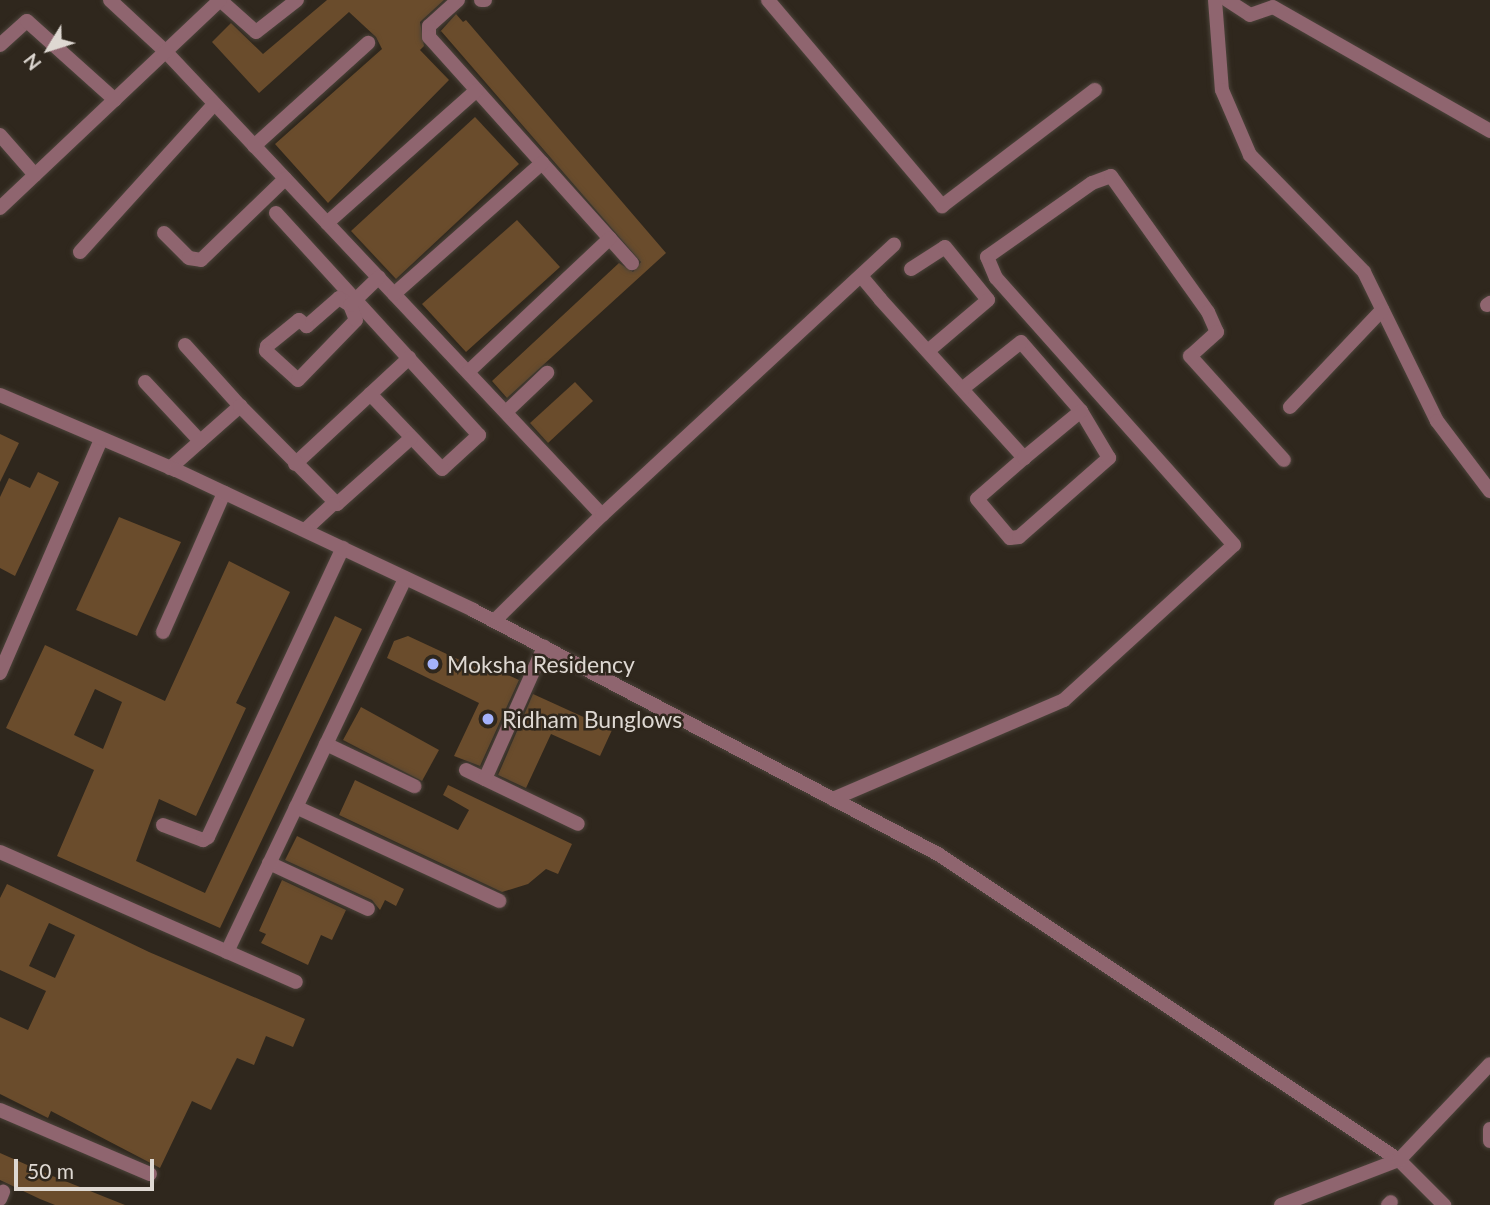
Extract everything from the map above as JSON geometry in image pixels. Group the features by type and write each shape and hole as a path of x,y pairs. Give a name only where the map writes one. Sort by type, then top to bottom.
{"street":[{"path":"111,0 166,52 602,515"},
{"path":"0,208 220,0 256,32 297,0"},
{"path":"458,0 426,32 632,263"},
{"path":"768,0 942,206 1095,90"},
{"path":"1215,0 1222,90 1250,155 1364,272 1437,421 1490,491"},
{"path":"1227,0 1250,15 1273,7 1490,131"},
{"path":"0,45 27,20 115,100"},
{"path":"254,146 368,43"},
{"path":"327,223 477,90"},
{"path":"80,252 214,104"},
{"path":"0,135 35,175"},
{"path":"394,294 542,163"},
{"path":"833,799 1064,700 1220,562 1234,545 996,278 987,257 1092,183 1111,176 1208,312 1216,332 1190,356 1284,460"},
{"path":"164,233 189,258 201,260 285,179"},
{"path":"276,214 353,302 479,431 477,440 442,469 370,394"},
{"path":"467,372 610,238"},
{"path":"494,621 602,515 894,245"},
{"path":"911,269 946,247 988,300 928,351"},
{"path":"861,276 1024,457"},
{"path":"353,302 379,278"},
{"path":"339,298 353,302 356,320 298,380 266,351 267,346 299,320 307,326 339,298"},
{"path":"1290,407 1382,310"},
{"path":"962,389 1021,342 1081,411 1110,458 1019,537 1010,538 977,499 1081,411"},
{"path":"185,345 333,504"},
{"path":"295,464 409,358"},
{"path":"506,412 547,373"},
{"path":"145,382 200,441"},
{"path":"0,395 170,468 494,621 938,854 1399,1160 1444,1205"},
{"path":"170,468 240,405"},
{"path":"305,530 411,438"},
{"path":"0,673 101,440"},
{"path":"163,632 224,493"},
{"path":"163,825 203,841 208,837 343,548"},
{"path":"227,952 405,578"},
{"path":"485,779 544,647"},
{"path":"326,744 414,786"},
{"path":"466,770 578,824"},
{"path":"296,807 499,901"},
{"path":"0,852 296,982"},
{"path":"269,863 368,909"},
{"path":"1281,1205 1399,1160 1490,1064"},
{"path":"0,1110 150,1174"},
{"path":"1490,1129 1490,1141"}],"building":[{"path":"327,0 444,0 420,22 424,46 420,50 449,80 328,203 275,144 382,49 376,37 349,12 259,93 212,42 231,23 263,54"},
{"path":"456,14 463,22 466,20 666,253 507,398 492,381 619,263 633,272 641,262 441,31 439,33"},
{"path":"475,117 519,164 396,279 351,231"},
{"path":"517,220 560,267 466,352 422,304"},
{"path":"575,382 593,401 548,443 530,423"},
{"path":"0,434 19,443 0,482"},
{"path":"38,472 59,482 15,576 0,568 0,497 9,478 30,488"},
{"path":"119,517 181,542 137,636 76,610"},
{"path":"229,561 290,592 236,703 246,708 196,816 159,799 136,861 205,893 335,616 362,629 220,928 57,856 94,770 6,728 45,645 165,701","holes":["95,689 122,702 103,749 74,735"]},
{"path":"408,636 492,675 495,669 519,680 480,766 454,756 479,703 387,658 394,641"},
{"path":"533,694 612,730 600,756 551,734 526,788 498,775"},
{"path":"361,707 439,750 422,781 343,740"},
{"path":"355,780 458,830 469,810 443,795 448,785 572,844 558,874 546,869 528,884 502,892 339,815"},
{"path":"297,836 404,889 396,906 385,900 380,910 372,900 285,860"},
{"path":"282,880 346,910 332,940 321,935 308,965 261,943 266,934 259,931"},
{"path":"7,884 149,952 305,1019 293,1047 266,1036 254,1065 237,1058 211,1110 192,1101 160,1168 51,1111 48,1118 0,1094 0,1017 28,1030 46,991 0,970 0,898","holes":["49,923 75,935 55,978 29,966"]},
{"path":"0,1153 125,1205 55,1205 40,1199 0,1180"}],"place":[{"name":"Moksha Residency","path":"433,664"},
{"name":"Ridham Bunglows","path":"488,719"}]}
